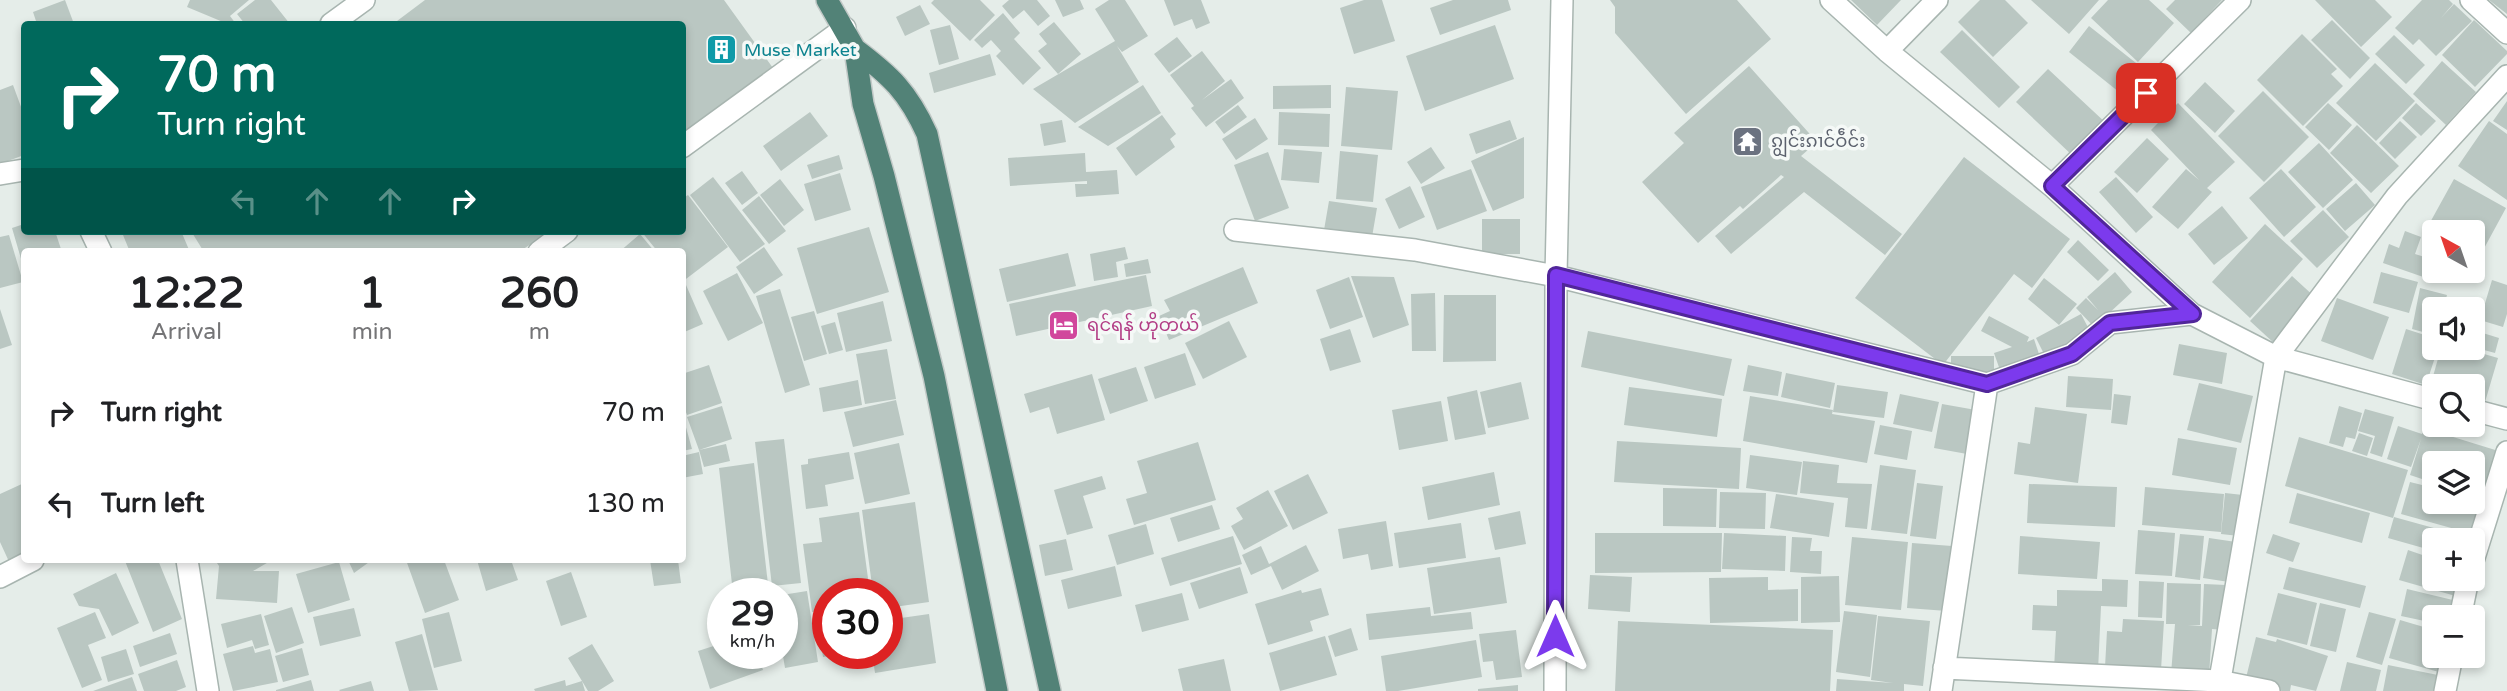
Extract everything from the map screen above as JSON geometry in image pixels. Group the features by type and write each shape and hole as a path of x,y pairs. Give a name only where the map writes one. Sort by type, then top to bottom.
{"highway":[{"path":"828,0 855,49 863,104 884,176 934,376 997,691"},
{"path":"855,49 889,75 914,106 927,134 1051,691"}],"street":[{"path":"335,21 364,0"},
{"path":"1555,691 1556,275 1562,0"},
{"path":"1831,0 1887,51 2052,186 2193,314 2276,357 2422,397"},
{"path":"1887,51 1937,0"},
{"path":"2052,186 2240,0"},
{"path":"2471,0 2507,33"},
{"path":"686,144 845,28"},
{"path":"2218,686 2276,357 2397,196 2507,76"},
{"path":"0,174 21,170"},
{"path":"1235,230 1415,250 1556,275 1987,384 2072,354 2110,323 2193,314"},
{"path":"544,248 562,235"},
{"path":"1941,691 1987,384"},
{"path":"2485,413 2507,419"},
{"path":"2483,528 2507,452"},
{"path":"0,577 27,563"},
{"path":"187,563 208,691"},
{"path":"1944,668 2269,691"},
{"path":"2445,691 2450,668"}],"building":[{"path":"65,0 73,21 36,21 33,12"},
{"path":"190,0 249,0 230,16 234,21 221,21 187,7"},
{"path":"255,0 271,0 288,21 243,21 237,14"},
{"name":"Muse Market","path":"425,0 724,0 778,75 686,138 686,21 397,21"},
{"path":"934,0 980,0 995,15 970,41 931,3"},
{"path":"1009,0 1037,0 1050,16 1038,26 1024,10 1013,19 1002,6"},
{"path":"1055,0 1080,0 1084,9 1063,17"},
{"path":"1109,0 1125,0 1148,36 1122,52 1117,46 1139,82 1075,123 1033,89 1115,41 1095,9"},
{"path":"1164,0 1201,0 1210,23 1196,29 1192,19 1174,26"},
{"path":"1364,0 1382,0 1395,41 1354,54 1340,8"},
{"path":"1453,0 1508,0 1511,10 1440,35 1430,8"},
{"path":"1610,0 1737,0 1771,39 1686,114 1615,33 1615,7"},
{"path":"1851,0 1901,0 1877,25"},
{"path":"1980,0 2005,0 2028,23 1993,57 1958,22"},
{"path":"2031,0 2099,0 2069,34"},
{"path":"2108,0 2149,0 2174,23 2138,62 2091,18"},
{"path":"2175,0 2222,0 2191,33 2166,9"},
{"path":"2315,0 2375,0 2392,17 2361,47"},
{"path":"2422,0 2449,0 2453,4 2441,18 2454,4 2472,21 2436,56 2419,39 2413,45 2395,28"},
{"path":"2489,0 2507,0 2507,14"},
{"path":"920,5 930,24 905,36 896,17"},
{"path":"1003,13 1020,33 1014,39 1041,68 1023,85 996,56 1001,51 991,40 982,48 974,40"},
{"path":"2332,20 2370,58 2350,79 2311,40"},
{"path":"2474,20 2507,51 2475,87 2442,55"},
{"path":"1054,22 1081,54 1058,74 1038,51 1047,44 1039,34"},
{"path":"950,25 959,59 939,65 930,30"},
{"path":"1495,25 1514,79 1425,111 1406,56"},
{"path":"2089,26 2150,74 2129,100 2069,52"},
{"path":"1962,30 2020,87 1999,108 1940,52"},
{"path":"2302,34 2337,69 2331,74 2343,86 2303,126 2257,80"},
{"path":"2394,35 2425,65 2406,84 2375,54"},
{"path":"1177,37 1192,56 1169,73 1154,54"},
{"path":"1202,51 1225,81 1202,100 1231,79 1244,98 1206,127 1170,75"},
{"path":"990,54 996,75 934,93 929,73"},
{"path":"2442,61 2476,92 2446,125 2413,94"},
{"path":"2375,63 2415,101 2376,141 2336,103"},
{"path":"1749,66 1817,142 1801,156 1902,234 1885,255 1804,192 1731,254 1715,236 1784,177 1781,175 1743,209 1740,206 1698,243 1642,182 1684,143 1674,133"},
{"path":"2048,69 2107,124 2074,157 2016,102"},
{"path":"2205,82 2235,111 2215,133 2184,104"},
{"path":"13,85 21,107 21,156 0,164 0,90"},
{"path":"1143,85 1161,113 1108,146 1078,127"},
{"path":"1331,85 1331,108 1273,109 1273,86"},
{"path":"1346,87 1398,91 1392,150 1341,146"},
{"path":"2263,91 2309,137 2264,182 2218,136"},
{"path":"2507,101 2507,130 2493,121"},
{"path":"2178,103 2235,162 2207,188 2212,192 2178,229 2152,207 2186,169 2199,180 2151,130"},
{"path":"2328,103 2352,125 2329,150 2305,127"},
{"path":"2416,103 2436,121 2421,136 2402,118"},
{"path":"1238,105 1247,117 1224,134 1215,122"},
{"path":"810,112 828,136 781,171 763,146"},
{"path":"1279,112 1330,114 1329,147 1278,145"},
{"path":"1162,115 1176,134 1170,139 1175,147 1136,176 1116,148"},
{"path":"1255,118 1268,139 1236,160 1222,139"},
{"path":"1062,120 1066,142 1044,146 1040,124"},
{"path":"1510,120 1517,139 1476,154 1469,134"},
{"path":"2400,121 2417,137 2395,159 2379,143"},
{"path":"2489,121 2507,134 2507,200 2458,166"},
{"path":"2357,125 2399,166 2371,193 2330,153"},
{"path":"1524,137 1524,198 1493,211 1471,161"},
{"path":"2147,138 2169,159 2137,193 2114,172"},
{"path":"2319,143 2353,180 2323,208 2288,172"},
{"path":"1431,147 1445,168 1421,184 1407,162"},
{"path":"1284,149 1322,152 1319,183 1281,180"},
{"path":"1340,151 1378,155 1373,202 1336,199"},
{"path":"1268,152 1289,208 1255,221 1234,165"},
{"path":"1085,153 1086,172 1117,170 1119,194 1076,197 1075,184 1087,184 1087,181 1010,186 1008,158"},
{"path":"839,155 843,169 812,179 807,165"},
{"path":"1964,157 2070,239 2032,288 2014,274 1943,365 1855,298"},
{"path":"1471,169 1487,211 1437,230 1421,187"},
{"path":"2281,169 2316,207 2284,237 2249,198"},
{"path":"742,171 758,193 742,205 725,183"},
{"path":"840,173 851,210 815,221 804,184"},
{"path":"713,177 765,244 740,262 690,195"},
{"path":"2116,177 2153,217 2136,233 2099,192"},
{"path":"780,179 804,210 784,226 760,195"},
{"path":"2454,179 2506,208 2485,247 2485,220 2431,220"},
{"path":"2356,183 2375,205 2345,231 2326,209"},
{"path":"1410,186 1425,217 1399,229 1385,199"},
{"path":"688,195 728,247 686,279 686,248 655,248 644,235 686,235"},
{"path":"759,196 786,231 769,244 742,210"},
{"path":"1329,201 1377,208 1372,237 1324,230"},
{"path":"2222,206 2248,238 2214,265 2188,234"},
{"path":"2323,210 2349,237 2317,268 2290,241"},
{"path":"1482,219 1520,219 1520,254 1482,254"},
{"path":"2265,224 2303,259 2250,318 2212,282"},
{"path":"21,225 21,235 56,235 61,248 21,248 21,259 12,228"},
{"path":"869,227 889,292 817,314 797,248"},
{"path":"2405,231 2421,237 2415,254 2422,256 2422,277 2383,263 2389,244 2399,248"},
{"path":"9,235 21,283 0,288 0,237"},
{"path":"123,235 183,235 188,248 128,248"},
{"path":"193,235 544,235 525,248 202,248"},
{"path":"641,235 652,248 624,248"},
{"path":"2078,240 2109,270 2098,281 2067,252"},
{"path":"764,247 783,275 754,294 736,267"},
{"path":"1125,247 1128,259 1116,262 1118,277 1094,281 1090,254"},
{"path":"1068,253 1076,286 1007,302 999,269"},
{"path":"1148,259 1151,273 1126,277 1124,264"},
{"path":"1243,267 1258,303 1169,340 1159,316 1170,311 1164,300"},
{"path":"2115,272 2132,292 2094,327 2076,308 2086,298 2098,310 2087,297"},
{"path":"2381,272 2418,282 2409,313 2373,303"},
{"path":"737,273 763,323 728,341 703,291"},
{"path":"1146,275 1152,306 1016,336 1009,304"},
{"path":"1351,276 1394,277 1409,325 1373,338"},
{"path":"2292,276 2317,299 2275,344 2250,321"},
{"path":"1349,277 1363,317 1330,329 1316,290"},
{"path":"2044,278 2077,304 2059,325 2028,299"},
{"path":"2492,280 2507,285 2507,314 2503,327 2485,322 2485,303"},
{"path":"686,285 703,324 686,331"},
{"path":"2420,288 2447,295 2422,297 2422,332 2412,329"},
{"path":"780,289 810,385 785,393 756,296"},
{"path":"1435,293 1436,351 1412,351 1411,294"},
{"path":"1444,295 1496,295 1496,361 1443,362"},
{"path":"2337,298 2389,317 2373,360 2321,341"},
{"path":"883,301 892,341 846,352 837,313"},
{"path":"0,309 12,345 0,349"},
{"path":"814,311 827,354 804,361 791,317"},
{"path":"2081,314 2092,335 2046,358 2036,338"},
{"path":"1989,316 2029,337 2027,342 2034,339 2041,360 2001,373 1994,353 2012,347 1981,331"},
{"path":"1229,321 1247,357 1203,379 1185,343"},
{"path":"835,322 843,350 829,354 821,326"},
{"path":"1350,329 1361,362 1330,371 1320,339"},
{"path":"2406,329 2422,334 2422,360 2434,360 2430,374 2422,374 2422,384 2392,374"},
{"path":"1588,331 1732,359 1724,396 1581,367"},
{"path":"2485,334 2499,338 2495,353 2485,350"},
{"path":"2179,344 2227,353 2222,384 2173,375"},
{"path":"887,349 896,399 865,404 856,354"},
{"path":"1185,353 1196,385 1155,399 1144,367"},
{"path":"2485,354 2498,358 2485,402 2485,374 2434,374 2438,360 2485,360"},
{"path":"1951,356 1994,356 1994,374 1951,374"},
{"path":"709,365 722,403 687,415 686,373"},
{"path":"1748,365 1782,372 1778,396 1743,391"},
{"path":"1136,367 1148,401 1110,414 1098,379"},
{"path":"1786,373 1835,383 1830,408 1781,397"},
{"path":"1092,374 1105,420 1057,434 1049,407 1030,413 1024,394"},
{"path":"2068,376 2113,379 2111,410 2066,407"},
{"path":"858,380 862,405 823,412 819,388"},
{"path":"1521,382 1529,419 1488,428 1480,392"},
{"path":"2199,383 2253,396 2241,443 2187,430"},
{"path":"1837,385 1888,392 1884,418 1833,412"},
{"path":"1629,387 1722,399 1717,437 1624,425"},
{"path":"1477,390 1486,434 1455,440 1447,397"},
{"path":"1900,394 1939,402 1932,432 1893,424"},
{"path":"2114,394 2131,396 2127,425 2111,423"},
{"path":"1750,396 1833,410 1832,414 1875,421 1867,463 1743,441"},
{"path":"896,400 904,435 853,447 844,412"},
{"path":"1441,401 1448,441 1399,450 1392,410"},
{"path":"1942,404 1976,410 1967,454 1934,448"},
{"path":"722,406 732,439 699,450 687,417"},
{"path":"2339,406 2362,413 2355,439 2346,437 2343,447 2329,443"},
{"path":"2035,407 2087,414 2078,483 2014,474 2018,442 2030,444"},
{"path":"2365,409 2394,417 2382,457 2370,453 2375,436 2358,431"},
{"path":"1880,425 1912,431 1907,460 1874,454"},
{"path":"2398,426 2422,434 2422,437 2453,437 2505,453 2491,500 2485,498 2485,451 2422,451 2422,479 2410,475 2421,439 2411,467 2387,459"},
{"path":"686,427 692,449 686,450"},
{"path":"2359,433 2373,438 2367,456 2352,451"},
{"path":"2299,437 2408,470 2393,518 2285,486"},
{"path":"2178,438 2237,448 2230,485 2172,475"},
{"path":"784,439 801,583 798,583 798,578 771,578 755,442"},
{"path":"1617,441 1741,448 1739,489 1614,482"},
{"path":"1198,442 1216,500 1134,525 1126,499 1147,493 1137,461"},
{"path":"899,443 910,494 865,504 854,453"},
{"path":"726,444 730,461 704,467 699,450"},
{"path":"699,452 703,474 686,477 686,455"},
{"path":"849,452 854,479 825,485 828,506 806,509 801,465 808,464 808,459"},
{"path":"1750,455 1802,462 1797,495 1746,488"},
{"path":"1803,461 1839,465 1837,483 1872,484 1867,529 1845,527 1848,498 1800,493"},
{"path":"754,463 767,578 731,578 719,468"},
{"path":"1880,465 1916,470 1907,534 1871,530"},
{"path":"1494,472 1500,505 1428,520 1422,487"},
{"path":"1308,474 1328,513 1293,530 1274,491"},
{"path":"1102,476 1106,489 1083,496 1093,528 1067,535 1054,490"},
{"path":"2410,482 2422,485 2422,514 2485,514 2485,502 2489,503 2482,528 2451,528 2401,514"},
{"path":"1917,483 1943,486 1936,539 1910,536"},
{"path":"21,484 21,561 11,566 0,542 0,494"},
{"path":"2029,484 2117,487 2115,527 2027,523"},
{"path":"2145,487 2224,494 2221,532 2142,525"},
{"path":"1663,488 1717,489 1716,527 1663,526"},
{"path":"1268,490 1288,526 1244,550 1231,526 1243,519 1236,508"},
{"path":"1720,492 1766,493 1765,529 1719,528"},
{"path":"2225,493 2243,495 2239,536 2221,534"},
{"path":"2297,493 2370,513 2362,543 2289,523"},
{"path":"1776,494 1834,503 1829,537 1770,528"},
{"path":"915,502 929,602 903,606 903,578 871,578 862,510"},
{"path":"1212,505 1220,529 1178,542 1170,518"},
{"path":"1520,511 1526,544 1495,550 1488,518"},
{"path":"859,512 868,578 812,578 812,612 803,544 822,542 819,518"},
{"path":"2394,517 2434,528 2422,528 2422,548 2388,538"},
{"path":"1386,521 1393,566 1371,570 1368,554 1343,559 1338,529"},
{"path":"1461,523 1466,558 1399,568 1394,533"},
{"path":"1146,524 1154,554 1117,565 1108,535"},
{"path":"2138,530 2175,533 2172,576 2135,574"},
{"path":"1595,533 1722,533 1721,572 1595,573"},
{"path":"1724,533 1786,536 1785,571 1722,569"},
{"path":"2180,534 2204,536 2200,580 2175,577"},
{"path":"2273,534 2300,543 2293,562 2266,553"},
{"path":"1233,536 1242,564 1170,586 1161,558"},
{"path":"2020,536 2100,542 2097,579 2018,574"},
{"path":"1792,537 1812,538 1810,551 1822,551 1821,574 1790,572"},
{"path":"1852,537 1908,542 1901,610 1845,605"},
{"path":"2209,538 2236,542 2229,582 2203,578"},
{"path":"1066,539 1073,570 1045,576 1039,545"},
{"path":"1912,543 1952,546 1947,611 1907,608"},
{"path":"1306,545 1319,571 1282,590 1271,566 1251,575 1242,555 1261,546 1269,564"},
{"path":"2408,550 2422,555 2422,587 2399,580"},
{"path":"1500,557 1507,603 1434,614 1427,568"},
{"path":"126,563 159,563 182,619 153,632"},
{"path":"217,563 267,563 253,571 279,571 277,603 216,599"},
{"path":"339,563 350,600 308,613 296,574"},
{"path":"349,563 368,563 354,573"},
{"path":"407,563 445,563 459,600 425,613"},
{"path":"478,563 512,563 518,580 486,591"},
{"path":"650,563 678,563 681,583 654,586"},
{"path":"1115,566 1122,596 1068,609 1061,580"},
{"path":"1240,567 1248,593 1199,609 1190,583"},
{"path":"2289,567 2366,586 2360,608 2283,589"},
{"path":"571,572 587,617 561,626 546,581"},
{"path":"116,573 139,623 112,636 99,609 79,606 73,594"},
{"path":"1590,575 1632,577 1630,612 1588,609"},
{"path":"1839,576 1840,622 1801,623 1801,577"},
{"path":"1768,577 1768,590 1798,589 1798,621 1710,623 1709,578"},
{"path":"2102,579 2128,580 2127,607 2101,606 2098,671 2054,669 2056,631 2032,630 2033,605 2057,606 2057,590 2102,591"},
{"path":"2139,581 2164,582 2162,618 2138,617"},
{"path":"2167,583 2201,584 2200,625 2188,625 2202,626 2204,584 2226,585 2224,630 2212,629 2209,676 2171,674 2175,624 2166,624"},
{"path":"1321,588 1329,615 1310,621 1313,631 1268,645 1255,604 1301,590 1302,593"},
{"path":"2407,589 2457,601 2456,605 2422,605 2422,620 2401,616"},
{"path":"807,591 812,623 812,663 798,666 798,592"},
{"path":"2438,591 2461,591 2459,597"},
{"path":"1182,593 1189,620 1142,632 1135,605"},
{"path":"2278,593 2317,603 2307,645 2267,635"},
{"path":"2320,603 2346,609 2336,652 2310,646"},
{"path":"292,607 304,643 276,653 264,616"},
{"path":"1430,607 1431,616 1471,612 1473,629 1369,640 1366,614"},
{"path":"354,608 361,636 320,646 313,617"},
{"path":"1844,611 1877,615 1870,677 1836,672"},
{"path":"95,612 106,638 88,645 102,680 82,688 57,628"},
{"path":"449,612 462,661 434,668 422,619"},
{"path":"2369,612 2396,619 2382,665 2356,657"},
{"path":"261,614 269,645 255,649 252,640 227,648 221,624"},
{"path":"929,614 936,663 903,668 903,618"},
{"path":"1878,616 1930,621 1923,686 1904,684 1904,691 1836,691 1837,679 1893,683 1871,680"},
{"path":"2123,619 2164,621 2161,670 2105,667 2107,631 2122,632"},
{"path":"2400,620 2422,626 2422,667 2389,658"},
{"path":"1618,621 1833,630 1830,691 1615,691"},
{"path":"1351,628 1358,650 1335,657 1328,636"},
{"path":"1516,630 1522,677 1496,680 1493,661 1483,662 1479,634"},
{"path":"170,633 177,654 140,667 133,646"},
{"path":"422,634 438,690 409,691 395,642"},
{"path":"1325,636 1337,675 1280,691 1269,653"},
{"path":"2256,637 2276,642 2277,639 2328,656 2316,691 2291,685 2290,691 2282,691 2245,682"},
{"path":"1476,640 1482,677 1386,691 1381,656"},
{"path":"592,644 614,681 598,691 588,691 568,658"},
{"path":"253,646 255,653 270,649 278,682 233,691 223,654"},
{"path":"302,648 309,675 283,682 275,656"},
{"path":"707,648 707,669 763,670 710,689 698,651"},
{"path":"126,649 134,674 108,682 101,657"},
{"path":"1224,659 1231,691 1183,691 1178,669"},
{"path":"177,660 186,687 176,691 144,691 138,674"},
{"path":"2347,662 2381,670 2376,691 2340,691"},
{"path":"2388,665 2443,676 2440,691 2383,691"},
{"path":"2425,668 2448,668 2446,674"},
{"path":"874,669 899,669 875,673"},
{"path":"132,677 137,691 93,691"},
{"path":"311,680 314,691 276,691 276,690"},
{"path":"565,680 566,686 582,681 585,691 534,689"},
{"path":"371,681 374,691 339,690"},
{"path":"1518,685 1518,691 1478,691 1478,689"}],"place":[{"name":"Muse Market","path":"721,50"},
{"name":"ၵျွင်းၵၢင်ဝဵင်း","path":"1748,141"},
{"name":"ရင်ရန် ဟိုတယ်","path":"1064,325"}],"route":[{"path":"1555,636 1556,275 1987,384 2072,354 2110,323 2193,314 2052,186 2146,93"}]}
